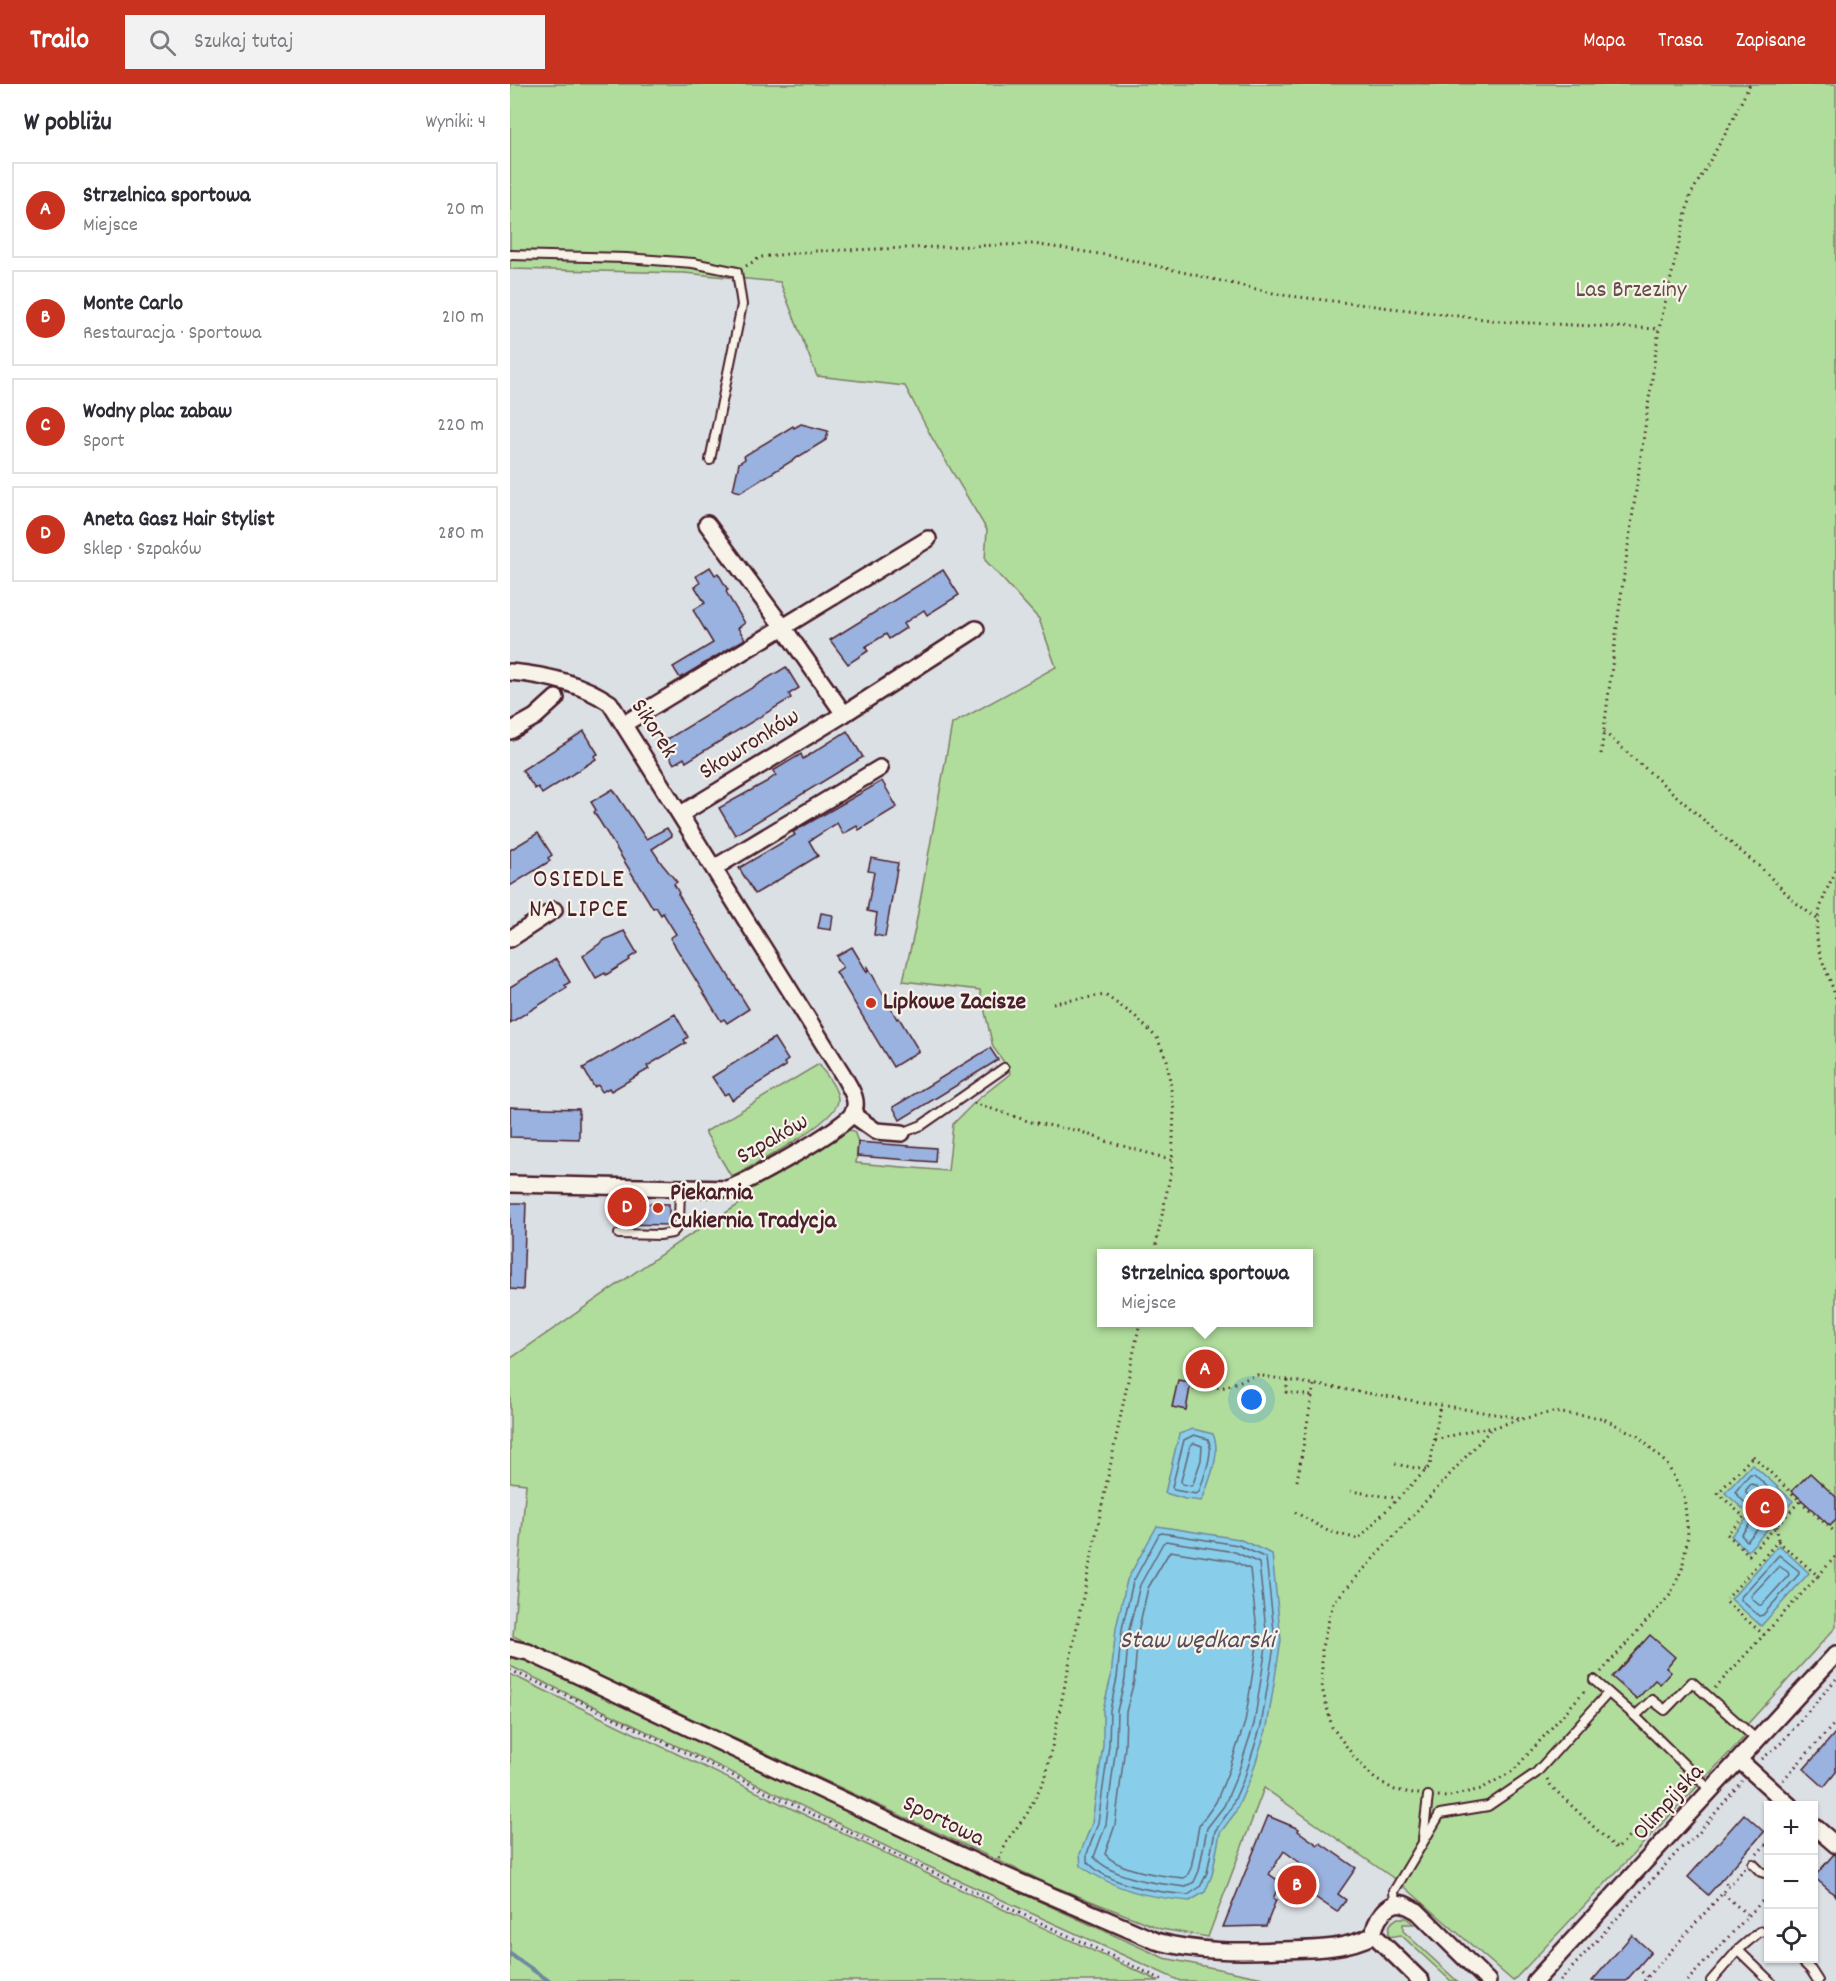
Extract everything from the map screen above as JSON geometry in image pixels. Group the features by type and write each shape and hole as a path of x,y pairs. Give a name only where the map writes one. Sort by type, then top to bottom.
{"street":[{"path":"706,524 844,714"},
{"path":"624,724 928,539"},
{"name":"Skowronków","path":"681,814 844,714 976,629"},
{"name":"Sikorek","path":"510,672 577,686 597,694 610,704 843,1075 855,1097 852,1114"},
{"path":"510,731 535,717 556,698"},
{"path":"714,868 880,768"},
{"path":"510,939 554,910"},
{"path":"852,1114 876,1131 903,1133"},
{"name":"Szpaków","path":"510,1184 727,1189 738,1186 840,1127 852,1114"},
{"name":"Sportowa","path":"510,1648 528,1652 994,1871 1156,1941 1179,1947 1238,1952 1332,1949 1359,1943 1374,1935"},
{"name":"Olimpijska","path":"1535,1981 1836,1654"},
{"path":"1739,1760 1785,1801"},
{"path":"1818,1833 1836,1845"},
{"path":"1421,1981 1374,1935 1379,1917 1395,1905 1402,1904 1417,1911 1488,1981"}],"lane":[{"path":"510,255 626,258 693,263 737,272 742,305 710,460"},
{"path":"903,1133 922,1125 1004,1068"},
{"path":"619,1234 672,1233 679,1221 680,1189"},
{"path":"1594,1680 1635,1716 1711,1791"},
{"path":"1635,1716 1652,1700 1665,1710 1692,1682 1757,1740"},
{"path":"1395,1905 1394,1891 1440,1814 1488,1806 1536,1773 1608,1693"},
{"path":"1422,1844 1428,1796"},
{"path":"1752,1862 1764,1873"},
{"path":"1715,1980 1738,1950 1759,1932 1764,1931"},
{"path":"1738,1950 1770,1981"},
{"path":"1803,1963 1818,1981"}],"path":[{"path":"1601,754 1659,329 1690,196 1729,127 1749,84"},
{"path":"737,272 761,257 815,251 1033,244 1113,255 1282,295 1509,322 1659,329"},
{"path":"1604,731 1760,867 1795,902 1817,919"},
{"path":"1836,871 1828,885 1817,919 1819,950 1836,999"},
{"path":"1053,1003 1105,994 1135,1016 1157,1038 1167,1060 1174,1110 1172,1161 1155,1249"},
{"path":"961,1098 996,1112 1031,1122 1079,1131 1172,1161"},
{"path":"994,1871 1008,1839 1028,1814 1046,1776 1139,1327"},
{"path":"1193,1389 1224,1387 1257,1375 1521,1419"},
{"path":"1288,1380 1286,1392 1311,1396"},
{"path":"1297,1481 1314,1385"},
{"path":"1295,1512 1328,1531 1358,1539 1430,1466 1440,1405"},
{"path":"1435,1440 1553,1412 1602,1418 1638,1436 1667,1464 1684,1496 1688,1535 1682,1569 1670,1595 1513,1771 1481,1789 1446,1797 1395,1790 1375,1779 1355,1758 1332,1728 1322,1688 1322,1647 1333,1603 1492,1428"},
{"path":"1800,1501 1749,1555 1728,1534 1744,1517 1718,1493 1753,1456 1836,1533"},
{"path":"1395,1464 1426,1470"},
{"path":"1350,1491 1397,1498"},
{"path":"1776,1526 1778,1541 1818,1576"},
{"path":"1764,1635 1725,1601 1778,1541"},
{"path":"1708,1696 1836,1556"},
{"path":"510,1670 1165,1981"},
{"path":"1759,1763 1781,1743 1836,1679"},
{"path":"1831,1685 1836,1690"},
{"path":"1773,1790 1836,1722"},
{"path":"1540,1768 1551,1786 1617,1849 1651,1815 1699,1778"},
{"path":"1560,1981 1680,1849 1697,1835 1748,1775"},
{"path":"1644,1981 1764,1847"},
{"path":"1721,1879 1729,1886"},
{"path":"1723,1893 1749,1916"},
{"path":"1687,1981 1764,1899"},
{"path":"1637,1968 1648,1977"}],"green space":[{"name":"Las Brzeziny","path":"510,84 1836,84 1836,1627 1743,1729 1748,1733 1513,1981 1399,1882 1264,1788 1208,1937 1161,1929 1053,1886 513,1636 526,1484 510,1482 510,1359 679,1242 743,1202 739,1195 849,1130 854,1131 858,1142 856,1163 948,1171 953,1124 977,1100 1010,1074 1009,1069 993,1047 980,990 903,981 915,929 952,724 1056,667 1039,619 985,560 987,530 932,438 905,386 817,376 780,282 684,273 510,269"},
{"path":"819,1064 836,1091 838,1100 835,1109 810,1131 731,1176 705,1132"},
{"path":"510,1655 522,1656 1021,1893 1164,1958 1269,1981 1180,1981 923,1864 510,1666"},
{"path":"510,1674 972,1895 1159,1981 510,1981"},
{"path":"1398,1918 1406,1918 1414,1924 1403,1924 1403,1931 1457,1981 1451,1981 1401,1935 1389,1937 1390,1926"}],"water":[{"path":"1193,1429 1213,1434 1216,1450 1214,1467 1202,1501 1165,1493 1179,1434"},
{"path":"1752,1464 1793,1501 1748,1551 1731,1536 1750,1515 1725,1493"},
{"name":"Staw wędkarski","path":"1157,1526 1239,1539 1272,1554 1281,1640 1267,1727 1251,1777 1235,1813 1220,1833 1212,1875 1205,1892 1190,1901 1160,1897 1120,1887 1081,1866 1080,1854 1092,1823 1103,1745 1103,1709 1111,1677 1116,1628 1127,1580"},
{"path":"1779,1545 1809,1573 1761,1626 1731,1599"}],"building":[{"path":"801,424 828,431 826,440 741,492 733,490 739,463 745,459 744,456 793,426 794,428"},
{"path":"710,567 715,575 718,573 745,623 738,628 745,639 680,678 673,667 713,643 693,610 705,603 695,587 700,583 696,576"},
{"path":"943,570 959,595 927,615 924,610 903,624 906,628 889,639 886,634 865,647 868,651 848,664 830,640"},
{"path":"786,667 799,688 789,694 791,698 686,762 684,758 674,764 661,743"},
{"path":"584,731 598,754 594,756 596,759 542,794 538,787 535,789 522,770"},
{"path":"847,731 863,757 735,835 719,808 766,782 776,775 773,771 801,754 803,759"},
{"path":"882,781 897,807 859,830 857,826 843,834 837,823 809,841 818,856 755,894 739,868 795,835 793,832"},
{"path":"613,789 646,839 667,828 672,836 652,849 677,882 674,884 678,894 749,1009 727,1023 724,1019 721,1021 670,938 676,934 663,913 661,915 656,907 653,908 594,812 596,810 591,802"},
{"path":"538,833 552,855 548,858 550,861 510,886 510,850"},
{"path":"871,858 898,863 885,937 874,935 877,913 867,911 874,872 868,871"},
{"path":"821,913 833,915 831,930 818,928"},
{"path":"624,931 637,953 606,975 605,973 596,978 583,956 606,939"},
{"name":"Lipkowe Zacisze","path":"852,947 867,972 868,967 897,1019 899,1018 919,1051 893,1067 836,972 843,967 836,956"},
{"path":"556,959 570,982 565,985 567,988 510,1023 510,987"},
{"path":"675,1014 688,1037 684,1040 686,1043 647,1066 649,1069 611,1091 609,1088 602,1092 598,1085 594,1087 583,1068"},
{"path":"774,1038 788,1060 784,1063 786,1066 732,1100 728,1093 724,1095 712,1077"},
{"path":"990,1048 998,1060 900,1120 893,1107"},
{"path":"510,1107 579,1109 579,1139 510,1137"},
{"path":"858,1142 936,1148 935,1162 857,1156"},
{"path":"510,1203 526,1203 523,1290 510,1289"},
{"path":"620,1203 669,1204 669,1225 620,1224"},
{"path":"1189,1358 1223,1364 1220,1379 1186,1373"},
{"path":"1178,1380 1191,1382 1186,1410 1172,1407"},
{"path":"1810,1473 1836,1497 1836,1520 1830,1526 1792,1491"},
{"path":"1650,1635 1675,1657 1666,1668 1671,1672 1660,1684 1655,1680 1637,1699 1612,1677"},
{"path":"1836,1732 1836,1772 1824,1787 1804,1769"},
{"path":"1744,1814 1764,1832 1708,1895 1688,1877"},
{"path":"1268,1816 1299,1829 1298,1831 1318,1845 1320,1843 1356,1868 1338,1894 1346,1900 1337,1912 1312,1895 1317,1886 1299,1873 1304,1866 1284,1851 1269,1874 1280,1882 1266,1926 1223,1927"},
{"path":"1834,1854 1836,1855 1836,1896 1818,1880 1818,1872"},
{"path":"1632,1935 1651,1952 1626,1981 1592,1981"}],"waterway":[{"path":"510,1954 549,1981"}],"place":[{"name":"Lipkowe Zacisze","path":"871,1003"},
{"name":"Aneta Gasz Hair Stylist","path":"627,1207"},
{"name":"Piekarnia Cukiernia Tradycja","path":"658,1208"},
{"name":"Strzelnica sportowa","path":"1205,1369"},
{"name":"Wodny plac zabaw","path":"1765,1508"},
{"name":"Monte Carlo","path":"1297,1885"}],"district":[{"name":"OSIEDLE NA LIPCE","path":"579,895"}]}
